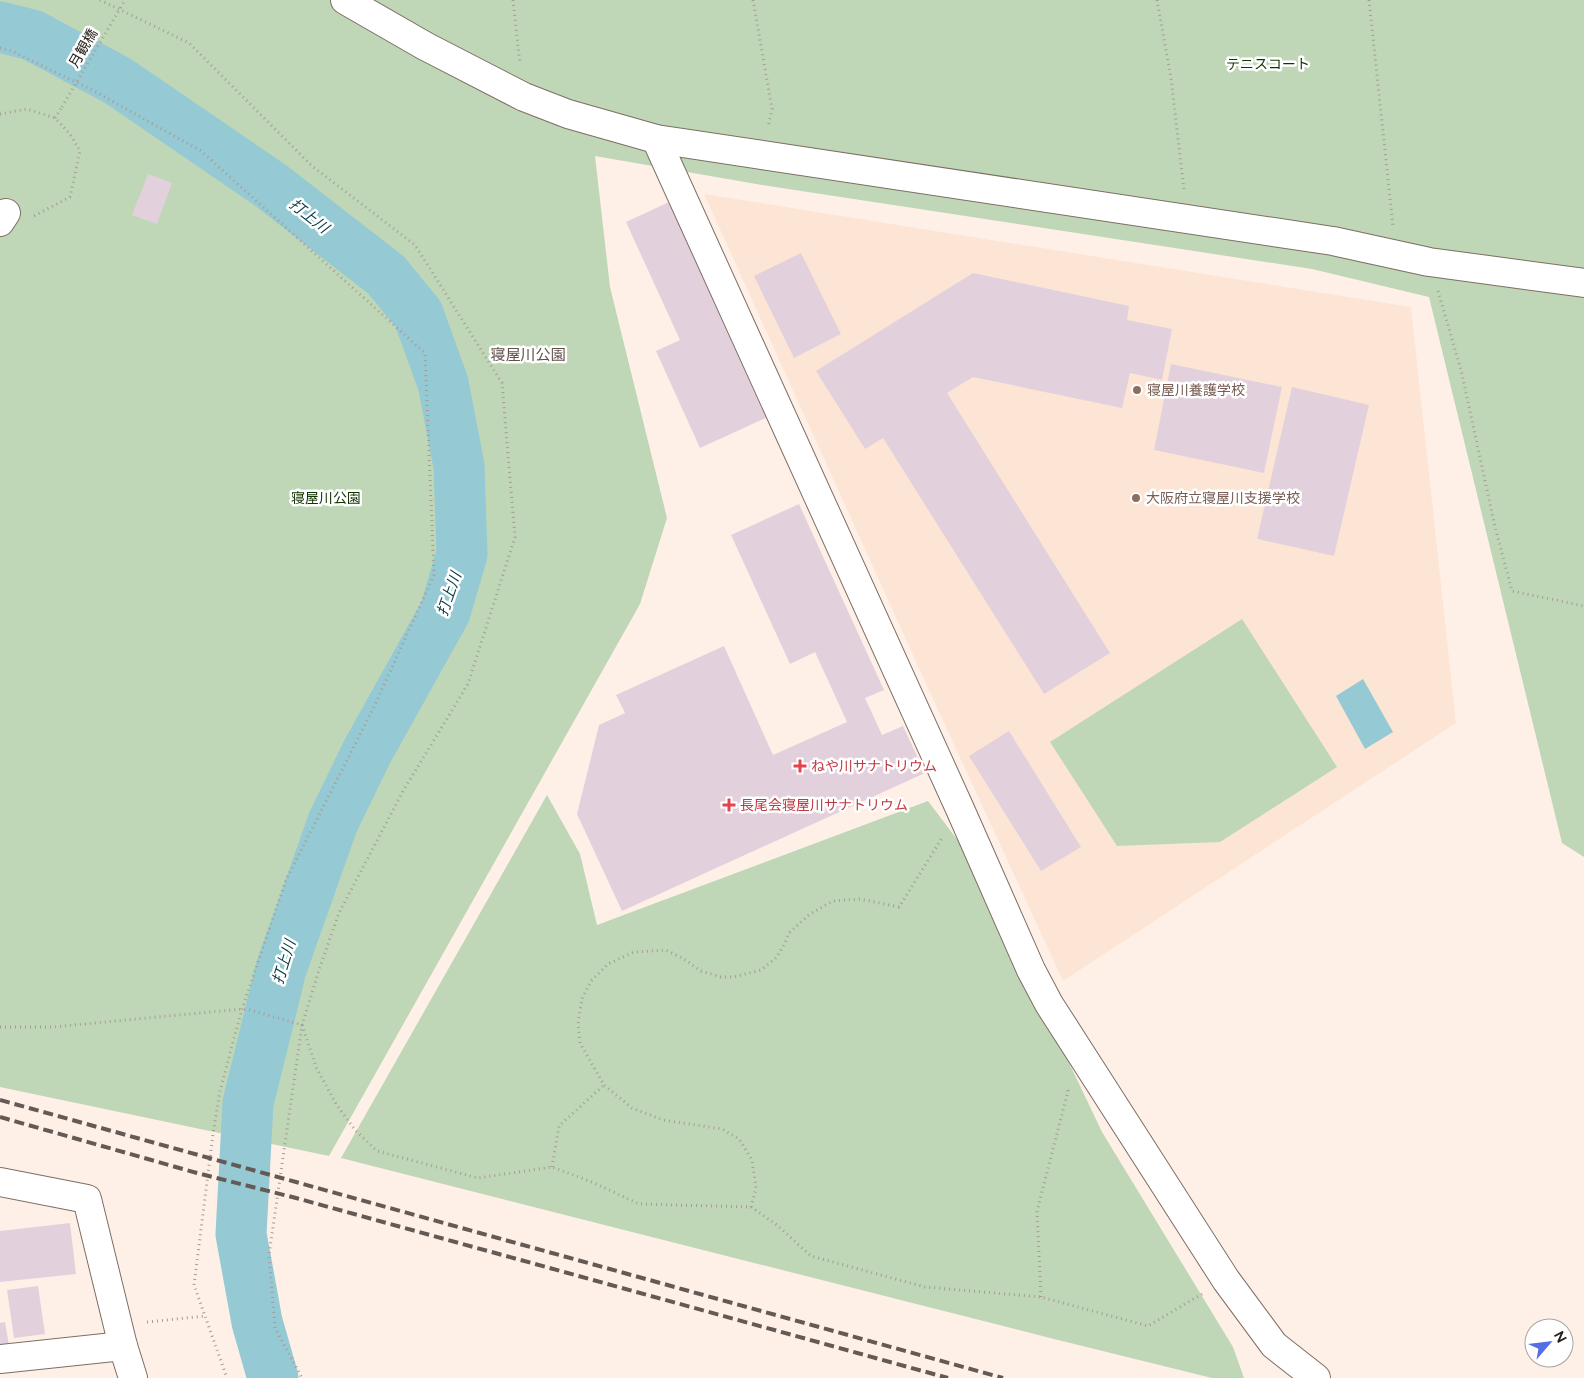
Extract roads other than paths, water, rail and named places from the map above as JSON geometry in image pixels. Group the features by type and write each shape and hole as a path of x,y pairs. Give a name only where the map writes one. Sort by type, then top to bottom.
{"street":[{"path":"345,0 425,46 524,97 568,114 656,138 1333,240 1429,262 1584,282"},
{"path":"656,138 960,809 1030,970 1049,1004 1226,1280 1274,1345 1316,1378"},
{"path":"0,1182 87,1199 120,1336 133,1378"},
{"path":"0,1360 120,1336"}],"water":[{"path":"1363,679 1393,732 1365,749 1336,696"}],"waterway":[{"name":"打上川","path":"0,27 32,35 118,81 270,185 386,275 418,314 443,383 459,466 462,554 445,612 367,752 333,822 281,969 248,1103 241,1234 257,1322 273,1378"}],"railway":[{"path":"0,1100 1003,1378"},
{"path":"0,1117 197,1173 296,1198 948,1378"}],"place":[{"name":"寝屋川養護学校","path":"1137,390"},
{"name":"大阪府立寝屋川支援学校","path":"1136,498"},
{"name":"ねや川サナトリウム","path":"800,766"},
{"name":"長尾会寝屋川サナトリウム","path":"729,805"}],"district":[{"name":"寝屋川公園","path":"528,355"}],"park label":[{"name":"テニスコート","path":"1268,64"}]}
